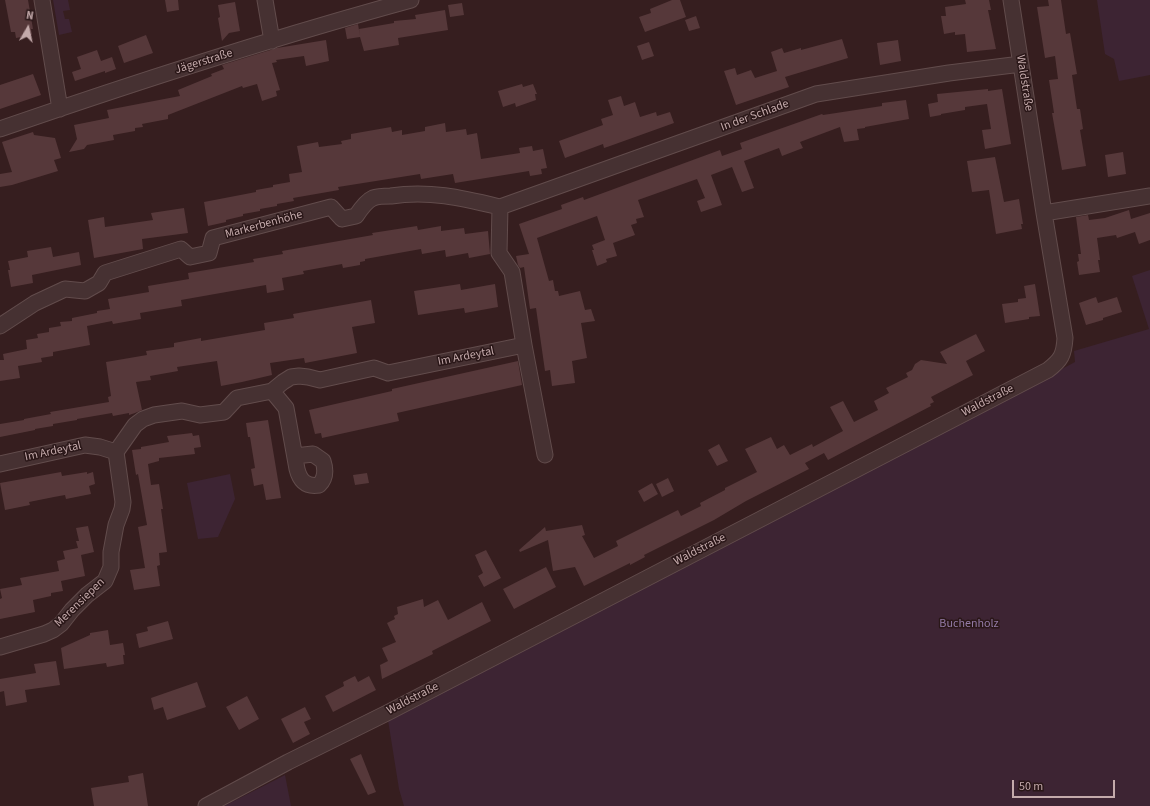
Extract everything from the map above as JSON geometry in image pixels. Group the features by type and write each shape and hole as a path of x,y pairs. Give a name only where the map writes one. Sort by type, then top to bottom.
{"street":[{"path":"42,0 60,109"},
{"path":"265,0 272,41"},
{"name":"Jägerstraße","path":"0,130 200,62 342,19 411,0"},
{"name":"Waldstraße","path":"206,806 288,762 387,713 1048,370 1060,360 1065,348 1065,338 1011,0"},
{"name":"In der Schlade","path":"500,207 816,94 941,74 1021,64"},
{"name":"Markerbenhöhe","path":"0,326 35,303 65,289 85,291 99,283 105,273 181,249 190,257 209,253 213,238 331,207 342,219 356,216 362,207 372,198 422,193 462,198 500,207"},
{"path":"1044,213 1150,196"},
{"path":"500,207 499,253 512,272 545,455"},
{"name":"Im Ardeytal","path":"0,464 85,445 100,447 116,452 135,425 143,419 154,415 182,411 200,415 224,412 237,398 272,391 291,377 299,376 320,380 374,368 388,373 524,345"},
{"path":"272,391 286,408 295,456"},
{"name":"Merensiepen","path":"0,647 53,630 61,624 87,595 105,581 111,567 111,552 116,525 123,502 116,452"}],"green space":[{"path":"53,0 68,0 70,10 63,11 65,19 69,19 72,32 59,35"},
{"path":"1097,0 1150,0 1150,75 1119,81 1114,59 1105,54"},
{"name":"Buchenholz","path":"1150,270 1150,806 404,806 399,789 388,720 936,436 1075,362 1074,351 1149,329 1132,276"},
{"path":"230,474 235,499 218,537 198,539 187,483"},
{"path":"285,775 291,806 224,806"}],"building":[{"path":"5,0 28,0 33,29 31,29 32,35 16,38 15,32 11,32"},
{"path":"165,0 178,0 179,10 167,12"},
{"path":"672,0 680,0 686,17 645,32 639,17 651,13 650,9"},
{"path":"965,0 989,0 991,10 988,10 996,49 967,52 965,34 955,35 955,32 944,34 941,16 946,16 945,7 966,4"},
{"path":"1048,0 1061,0 1066,34 1070,33 1077,74 1072,75 1077,109 1080,109 1083,129 1080,130 1086,166 1062,170 1052,113 1054,113 1049,80 1058,79 1055,56 1045,58 1037,7 1049,6"},
{"path":"235,2 240,31 229,33 222,41 218,18 220,17 218,5"},
{"path":"462,3 464,15 450,17 448,5"},
{"path":"445,10 448,30 398,38 399,45 364,51 360,37 347,39 345,28 358,24 360,36 359,29 394,23 394,21 416,19 415,15"},
{"path":"696,16 700,28 689,31 685,20"},
{"path":"146,35 153,53 124,63 118,46"},
{"path":"842,39 848,58 785,77 789,87 736,105 724,71 735,68 737,75 751,70 755,78 777,71 771,52 782,48 784,53 801,48 801,50"},
{"path":"326,40 329,61 306,66 304,56 276,60 277,62 272,63 280,90 276,91 277,96 262,101 257,84 243,88 242,86 168,115 168,119 142,124 143,127 135,128 135,131 113,135 114,140 87,145 84,149 69,152 77,139 74,125 109,118 107,110 180,96 178,90 212,76 211,74 224,69 222,65 277,48"},
{"path":"898,40 901,61 880,65 877,43"},
{"path":"649,42 654,56 642,60 637,46"},
{"path":"97,50 101,61 112,57 116,69 75,81 72,72 81,69 77,57"},
{"path":"33,74 41,95 0,109 0,85"},
{"path":"522,84 523,87 533,84 537,94 535,94 536,100 516,107 515,103 503,107 498,91"},
{"path":"988,89 988,91 1002,89 1011,144 985,149 982,130 991,129 987,104 965,107 965,110 930,117 928,104 938,102 937,94"},
{"path":"621,96 624,106 635,102 640,117 656,112 657,116 670,112 674,123 604,148 603,144 565,158 559,141 603,125 601,119 613,115 608,100"},
{"path":"906,100 909,119 857,129 859,140 844,142 840,127 800,142 803,148 782,156 779,148 744,161 754,188 742,192 732,167 711,175 722,205 701,212 697,201 705,198 697,179 638,200 644,217 636,219 637,223 631,225 635,235 613,243 617,256 606,259 607,262 597,266 592,245 605,240 597,216 537,238 549,281 553,280 555,291 558,291 559,296 580,291 585,310 591,309 595,321 581,323 587,358 572,361 575,383 552,386 550,370 545,371 536,308 530,309 524,267 520,268 516,256 529,254 519,224 562,209 561,205 583,197 584,200 720,150 722,156 742,149 740,143 822,114 882,106 882,103"},
{"path":"445,123 446,132 466,129 467,135 477,133 481,159 520,153 519,148 532,146 533,151 543,149 547,168 541,169 542,174 530,176 529,171 455,183 453,174 421,179 420,174 338,187 339,190 293,198 294,201 277,204 277,206 260,209 260,211 243,214 243,216 226,220 226,222 208,226 204,202 256,192 256,190 273,187 273,185 290,182 289,174 302,172 297,146 318,142 319,147 342,144 341,141 351,139 351,134 391,127 392,132 402,130 402,135 425,131 425,127"},
{"path":"33,132 34,135 55,138 61,158 54,160 58,171 12,185 0,187 0,174 12,172 2,142"},
{"path":"1123,152 1126,174 1108,177 1105,155"},
{"path":"995,157 1004,202 1019,199 1023,224 1021,224 1022,229 996,234 989,190 972,192 967,161"},
{"path":"184,208 188,233 142,239 143,249 94,258 88,220 104,217 105,227 153,220 151,213"},
{"path":"1129,210 1131,219 1150,213 1150,240 1139,244 1135,232 1117,238 1116,235 1097,238 1100,272 1079,275 1077,262 1079,261 1078,254 1081,254 1076,217 1088,215 1089,220 1105,218"},
{"path":"417,226 418,230 441,226 441,231 464,228 465,234 488,231 490,254 469,258 468,253 446,257 445,250 422,254 421,249 365,259 365,261 360,262 360,265 343,268 342,264 303,271 304,274 282,278 284,290 267,293 266,285 181,300 182,306 140,313 141,319 113,324 112,321 87,326 90,345 53,352 53,356 41,358 42,362 18,366 20,378 0,381 0,360 4,360 3,354 27,349 26,340 38,338 37,334 49,332 49,328 61,326 60,322 72,321 72,318 110,309 108,299 149,292 148,286 189,279 188,273 254,262 253,259 283,254 282,251 373,235 372,233"},
{"path":"51,247 53,257 79,252 81,265 32,275 33,283 11,287 8,261 28,257 27,251"},
{"path":"460,284 461,290 495,284 498,307 465,313 464,308 418,315 414,291"},
{"path":"1035,284 1040,316 1005,323 1002,304 1018,302 1018,299 1026,298 1024,286"},
{"path":"1096,297 1098,303 1117,297 1122,312 1086,325 1079,303"},
{"path":"371,300 375,323 352,327 357,353 305,363 304,358 270,363 272,375 221,386 217,361 177,367 178,371 150,376 151,380 136,382 142,410 135,413 113,416 112,413 77,419 53,424 53,426 0,437 0,424 51,414 50,412 109,402 108,397 111,396 106,362 147,355 146,351 174,347 174,343 201,338 201,341 265,330 264,323 294,318 293,314"},
{"path":"976,334 985,351 966,361 973,375 931,397 934,402 930,404 931,406 828,460 824,453 805,463 809,469 746,501 714,520 644,555 645,557 630,565 630,563 584,586 575,567 553,571 548,540 520,552 519,550 545,527 546,531 582,525 585,535 582,536 594,558 618,546 616,541 678,510 681,516 701,506 700,503 725,490 725,488 757,472 745,449 771,437 777,449 784,445 790,455 812,444 813,447 843,431 830,407 843,401 854,422 878,410 874,401 889,393 886,388 908,377 906,373 912,370 915,364 921,360 947,364 940,352"},
{"path":"518,361 522,385 397,413 399,421 322,438 321,433 315,434 309,410 392,391 392,389"},
{"path":"268,420 281,498 266,500 263,484 254,486 251,469 255,468 246,423"},
{"path":"192,433 193,436 199,435 201,447 194,448 195,454 159,458 159,461 148,464 151,485 159,484 167,552 159,553 160,565 157,566 160,586 134,590 130,570 145,568 138,527 147,525 132,450 169,442 167,436"},
{"path":"719,444 728,461 717,466 708,450"},
{"path":"61,472 62,476 87,472 87,474 93,472 95,484 89,486 91,494 66,499 65,495 54,497 29,502 30,505 5,510 0,483"},
{"path":"367,473 369,483 355,485 353,475"},
{"path":"668,478 674,491 662,497 656,484"},
{"path":"652,483 658,494 644,502 638,491"},
{"path":"88,526 94,552 81,555 85,576 61,581 63,591 51,593 51,596 33,600 35,612 0,619 0,599 2,598 0,589 22,585 20,578 59,571 57,561 65,559 63,551 78,548 76,541 79,541 76,528"},
{"path":"486,550 501,578 484,587 478,576 483,573 475,555"},
{"path":"546,567 556,587 514,609 503,589"},
{"path":"423,599 424,607 438,600 448,620 482,602 491,621 432,651 433,654 382,679 380,665 388,661 382,648 396,642 387,623 395,619 394,616 398,614 397,607"},
{"path":"168,621 173,639 139,648 136,634 148,631 147,627"},
{"path":"108,630 110,645 123,643 125,655 123,655 124,664 107,667 106,663 64,669 61,648 90,635 90,633"},
{"path":"56,661 60,685 25,690 27,702 6,706 4,691 0,692 0,679 36,673 34,664"},
{"path":"355,676 358,682 369,676 376,690 333,712 325,696 344,686 343,682"},
{"path":"197,682 206,707 167,720 163,707 154,710 151,698"},
{"path":"247,696 259,719 239,730 226,707"},
{"path":"305,707 311,719 304,722 310,734 293,743 281,719"},
{"path":"361,754 376,792 368,795 350,759"},
{"path":"143,773 148,806 94,806 91,788 129,782 128,776"}]}
